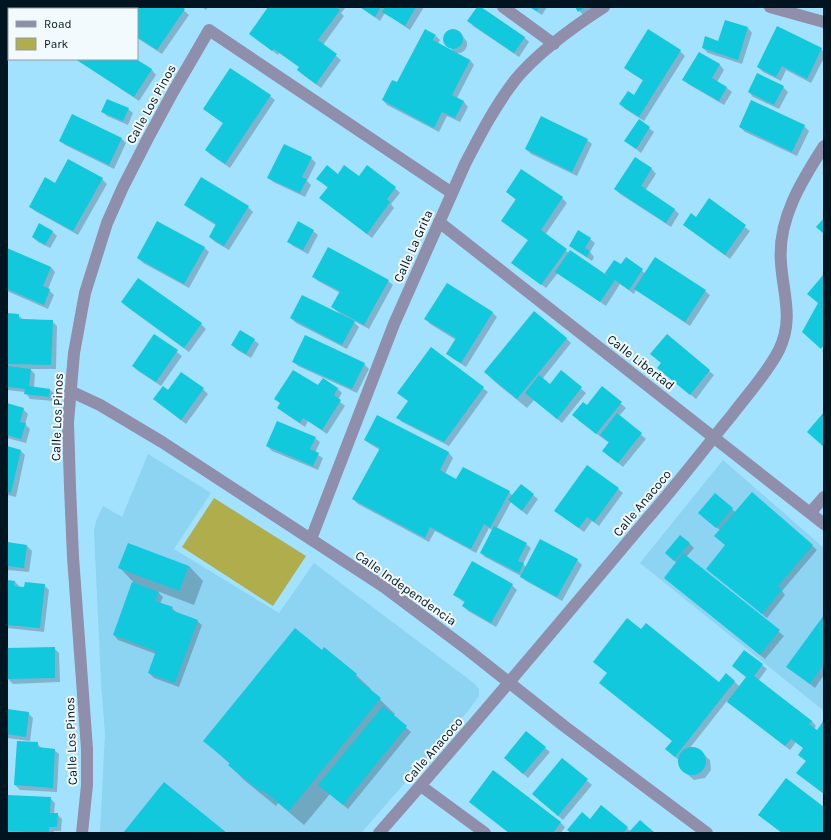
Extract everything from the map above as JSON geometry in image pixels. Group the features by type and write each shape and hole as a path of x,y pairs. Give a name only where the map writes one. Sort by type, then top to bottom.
{"street":[{"path":"503,7 554,44"},
{"name":"Calle La Grita","path":"311,539 394,324 452,193 478,140 497,106 529,65 587,18 604,7"},
{"path":"770,7 824,22"},
{"name":"Calle Los Pinos","path":"82,833 86,785 86,711 78,628 68,422 74,353 85,293 108,223 123,187 173,92 209,30 452,193"},
{"name":"Calle Anacoco","path":"379,833 510,682 668,494 759,381 778,352 784,339 787,325 788,306 781,262 781,246 784,223 811,166 824,146"},
{"name":"Calle Libertad","path":"439,222 824,524"},
{"name":"Calle Independencia","path":"70,391 100,405 162,442 384,587 510,682 564,726 707,833"},
{"path":"810,513 824,497"},
{"path":"421,786 485,833"}],"shaded area":[{"path":"148,454 211,493 174,549 279,613 314,563 475,684 479,689 479,696 468,711 361,833 100,833 105,733 101,683 94,531 96,521 103,506 122,517"},
{"path":"723,460 824,548 824,711 640,563"}],"green space":[{"path":"214,498 306,556 273,606 182,547"}],"building":[{"path":"92,7 182,7 185,9 157,50 138,38 138,8"},
{"path":"268,7 338,7 337,8 340,10 318,40 337,54 316,84 297,70 299,67 274,49 272,51 249,34"},
{"path":"360,7 381,7 375,17"},
{"path":"385,7 416,7 405,26 382,12"},
{"path":"477,7 481,7 525,37 514,53 467,21"},
{"path":"530,7 540,7 537,11"},
{"path":"575,7 585,7 578,12"},
{"path":"725,20 748,27 738,60 702,48 705,36 718,41"},
{"path":"777,26 822,48 807,79 782,66 776,77 757,67"},
{"path":"425,29 436,35 433,40 470,60 452,95 464,101 455,118 442,112 434,128 382,100 392,80 397,82"},
{"path":"453,29 460,32 463,39 460,46 453,49 446,46 443,39 446,32"},
{"path":"648,29 681,50 639,117 619,104 628,91 634,95 643,80 624,68"},
{"path":"699,52 720,64 712,78 727,87 719,101 682,80"},
{"path":"77,60 138,60 152,69 134,97"},
{"path":"230,68 271,95 225,164 205,150 223,123 203,109"},
{"path":"757,73 784,86 774,105 748,92"},
{"path":"107,99 129,108 123,121 101,112"},
{"path":"751,100 805,125 792,152 739,127"},
{"path":"72,114 122,138 109,165 59,141"},
{"path":"541,116 588,139 572,172 525,149"},
{"path":"639,119 650,127 636,149 624,141"},
{"path":"284,144 312,157 302,177 307,179 300,193 267,178"},
{"path":"635,157 652,168 641,186 675,209 666,223 614,189"},
{"path":"68,159 103,178 73,231 29,207 45,177 55,183"},
{"path":"327,165 338,174 344,165 359,176 367,165 396,187 387,199 390,202 367,234 319,198 328,187 316,179"},
{"path":"521,169 563,197 541,230 567,249 541,285 511,263 528,240 501,221 516,199 506,192"},
{"path":"201,177 249,206 224,246 209,237 216,224 184,205"},
{"path":"709,198 746,225 725,255 683,225 691,213 696,217"},
{"path":"824,218 824,234 816,227"},
{"path":"157,221 205,247 184,284 137,258"},
{"path":"298,221 314,230 303,250 287,242"},
{"path":"39,223 53,231 45,245 32,237"},
{"path":"578,230 591,238 585,248 590,251 587,257 569,246"},
{"path":"328,247 389,280 364,325 331,307 340,291 312,277"},
{"path":"7,248 51,267 43,286 50,289 44,305 7,289"},
{"path":"570,250 611,278 605,273 614,260 621,264 626,257 643,269 629,290 615,280 600,302 555,272"},
{"path":"655,257 706,290 685,322 634,289"},
{"path":"824,274 824,345 821,349 802,332 818,303 807,294"},
{"path":"138,278 202,323 184,348 121,302"},
{"path":"447,283 493,312 461,363 446,354 456,338 424,319"},
{"path":"302,295 355,321 342,345 290,318"},
{"path":"534,311 567,338 517,399 484,372"},
{"path":"7,313 19,314 19,319 53,320 51,365 7,364"},
{"path":"240,330 255,339 246,354 231,345"},
{"path":"154,334 178,350 156,382 132,366"},
{"path":"667,334 710,370 690,395 657,368 661,363 650,354"},
{"path":"305,335 365,363 352,389 292,362"},
{"path":"431,347 484,387 444,442 396,418 408,401 397,393"},
{"path":"7,366 31,369 29,386 50,389 49,397 24,394 25,389 7,387"},
{"path":"293,370 318,385 323,378 338,388 334,395 341,400 322,430 303,418 300,423 277,408 280,403 274,399"},
{"path":"561,370 582,387 557,419 525,393 539,375 550,384"},
{"path":"181,372 204,388 181,420 153,399 163,386 168,390"},
{"path":"602,386 622,402 596,434 572,415 583,402 587,405"},
{"path":"7,403 24,408 20,422 26,423 21,439 7,435"},
{"path":"824,412 824,447 807,432"},
{"path":"617,413 642,433 618,463 602,451 609,442 600,435"},
{"path":"377,415 449,452 440,470 456,479 463,467 510,491 490,528 484,524 471,549 430,527 425,538 352,499 380,448 364,440"},
{"path":"277,421 316,437 310,449 319,453 313,466 266,446"},
{"path":"7,446 21,450 11,493 7,492"},
{"path":"587,465 619,488 594,522 587,517 579,528 554,511"},
{"path":"521,484 534,494 522,511 508,500"},
{"path":"752,492 813,545 778,586 782,590 762,614 706,569 725,545 714,536"},
{"path":"715,493 733,508 716,528 698,513"},
{"path":"494,526 527,543 518,561 524,563 519,573 480,553"},
{"path":"680,535 690,543 674,561 665,553"},
{"path":"540,539 578,559 557,597 520,577"},
{"path":"7,542 27,545 24,568 7,566"},
{"path":"128,543 189,566 179,591 118,568"},
{"path":"683,553 780,630 760,655 664,578"},
{"path":"472,561 513,584 491,623 462,606 465,601 453,595"},
{"path":"7,580 15,581 14,586 24,587 25,582 45,584 40,628 7,625"},
{"path":"132,582 159,592 155,601 173,607 171,610 198,620 175,683 148,673 156,651 113,635"},
{"path":"824,615 824,664 810,684 786,667"},
{"path":"627,618 641,629 646,623 719,682 726,673 735,681 675,757 665,749 672,741 599,683 607,673 593,662"},
{"path":"295,628 322,650 324,647 357,674 355,677 381,698 289,811 262,790 261,792 228,765 230,763 203,741"},
{"path":"55,647 55,678 7,679 7,648"},
{"path":"744,650 763,664 754,676 812,721 809,724 817,730 824,720 824,794 796,773 806,761 798,755 803,748 791,739 785,746 727,702 746,677 732,666"},
{"path":"383,706 407,726 343,805 318,785"},
{"path":"7,709 29,712 26,737 7,734"},
{"path":"526,731 546,747 523,774 504,758"},
{"path":"17,741 38,742 38,747 55,749 53,788 14,785"},
{"path":"692,747 702,751 706,761 702,771 692,775 682,771 678,761 682,751"},
{"path":"562,758 588,779 558,816 532,794"},
{"path":"493,770 561,822 553,833 509,833 469,802"},
{"path":"786,778 824,807 824,833 782,833 758,815"},
{"path":"164,782 227,833 123,833"},
{"path":"7,795 51,797 50,813 58,813 57,827 49,827 49,833 7,831"},
{"path":"601,805 628,827 623,833 571,833 567,830 582,812 590,819"},
{"path":"640,820 655,833 628,833"}]}
